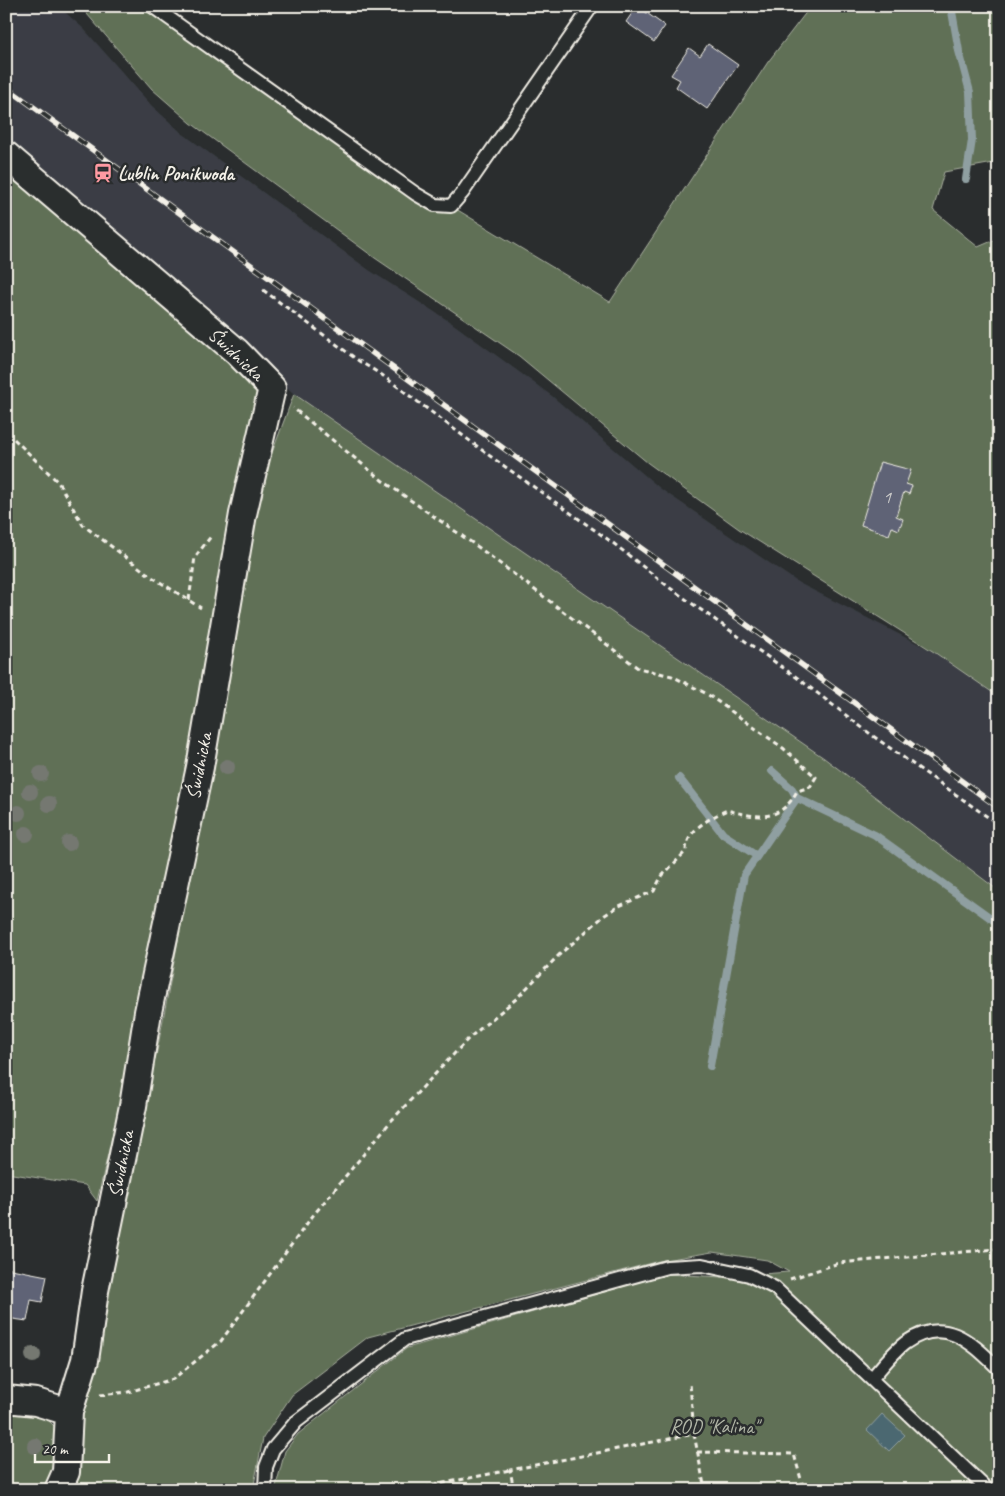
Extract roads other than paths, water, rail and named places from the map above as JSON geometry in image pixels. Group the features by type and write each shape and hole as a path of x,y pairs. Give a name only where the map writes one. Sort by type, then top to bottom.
{"street":[{"name":"Świdnicka","path":"6,155 237,352 272,388 243,514 200,767 148,1012 133,1106 95,1291 85,1360 69,1410 66,1472 58,1490"},
{"path":"6,1399 36,1402 69,1410"}],"lane":[{"path":"152,6 416,194 435,205 450,206 471,181 592,6"},
{"path":"265,1490 266,1466 273,1449 296,1422 405,1340 666,1267 702,1265 749,1274 775,1288 988,1490"},
{"path":"871,1380 905,1343 928,1332 950,1331 972,1343 999,1369"}],"water":[{"path":"882,1414 905,1435 889,1451 867,1430"}],"waterway":[{"path":"951,6 959,51 970,92 972,140 966,179"},
{"path":"772,771 792,789 797,798"},
{"path":"679,778 723,834 757,856"},
{"path":"710,1066 744,875 797,798 875,835 999,924"}],"railway":[{"path":"6,87 999,808"}],"place":[{"name":"Lublin Ponikwoda","path":"103,173"}],"park label":[{"name":"ROD \"Kalina\"","path":"714,1426"}]}
